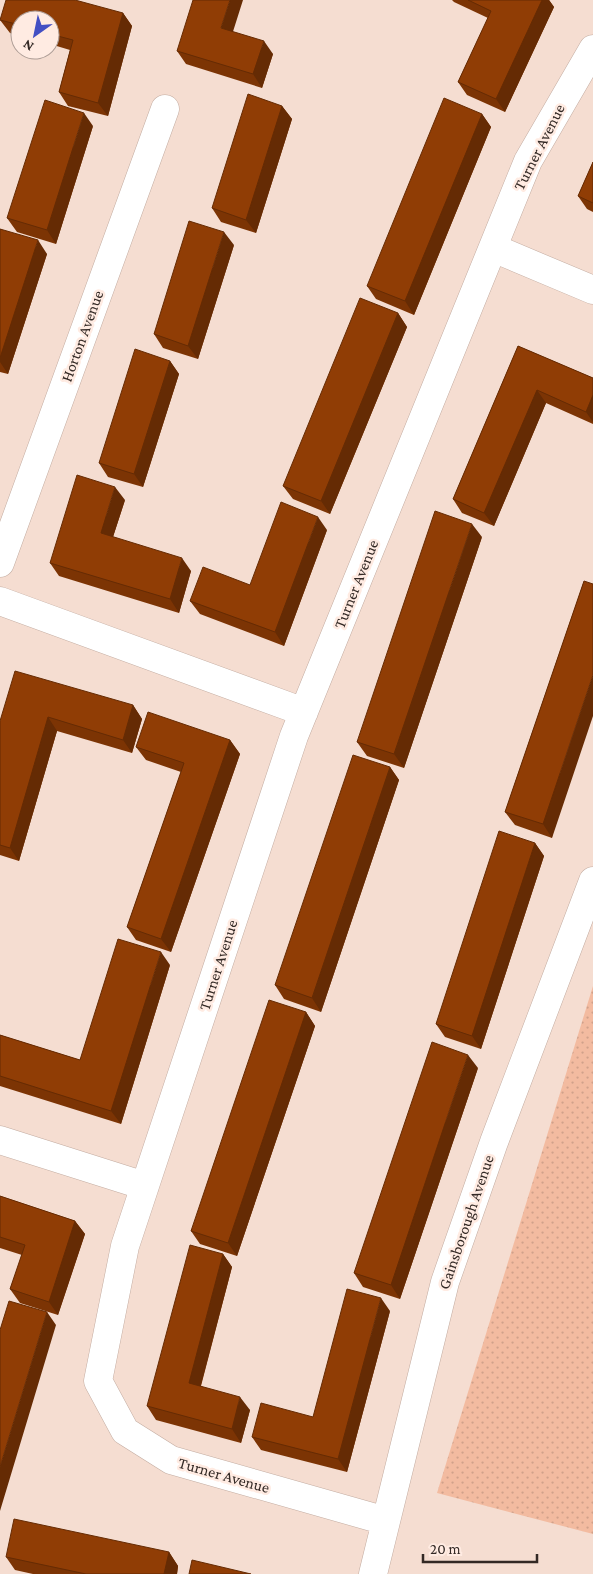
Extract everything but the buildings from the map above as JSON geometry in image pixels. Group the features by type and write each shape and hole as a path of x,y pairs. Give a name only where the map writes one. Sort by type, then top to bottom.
{"street":[{"name":"Turner Avenue","path":"386,1522 171,1460 126,1431 98,1380 125,1246 294,736 528,161 593,49"},
{"name":"Horton Avenue","path":"0,563 165,108"},
{"path":"492,248 593,290"},
{"path":"0,600 304,712"},
{"name":"Gainsborough Avenue","path":"373,1574 445,1282 494,1142 593,881"},
{"path":"0,1140 145,1186"}],"shaded area":[{"path":"593,986 593,1534 437,1493"}]}
